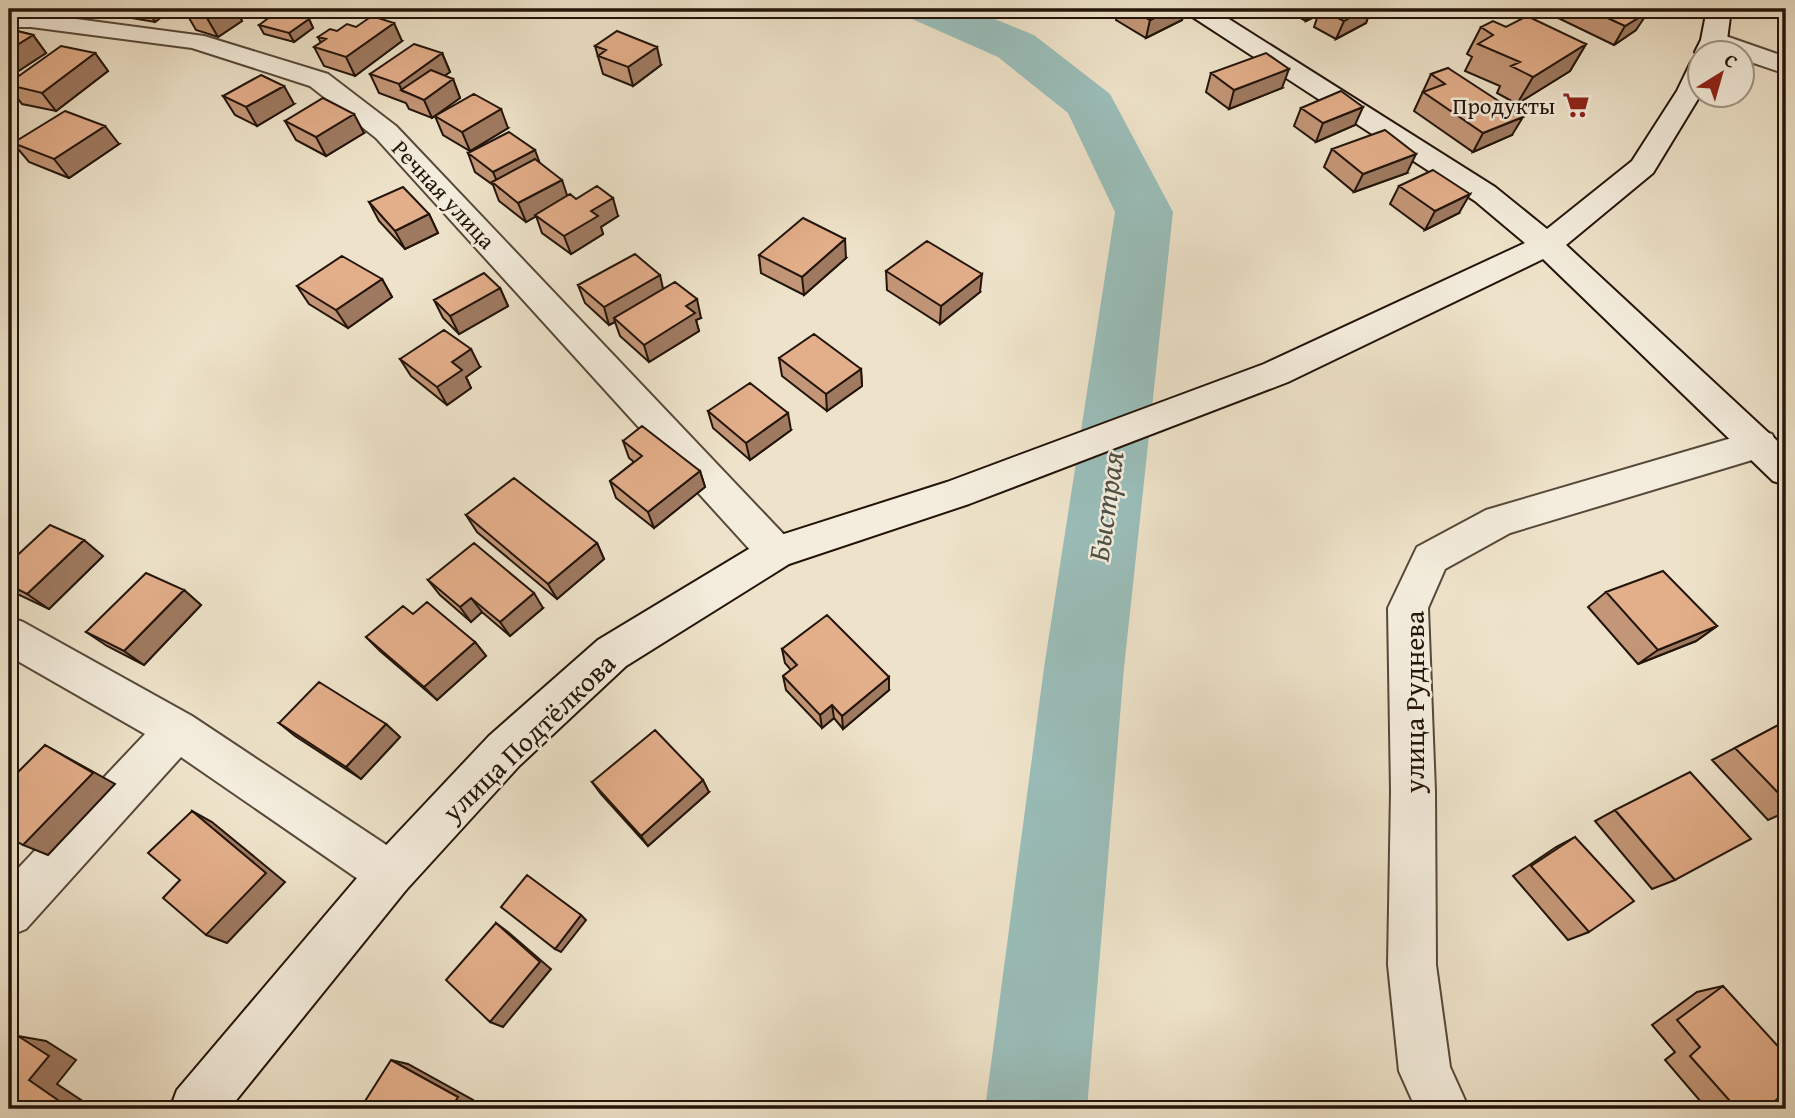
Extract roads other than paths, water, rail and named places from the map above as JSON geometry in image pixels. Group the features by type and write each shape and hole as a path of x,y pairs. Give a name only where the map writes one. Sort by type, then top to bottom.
{"street":[{"name":"улица Руднева","path":"1196,9 1485,194 1547,245 1772,457"},
{"path":"1713,38 1719,9"},
{"name":"Речная улица","path":"9,20 31,20 195,41 319,80 386,132 776,552"},
{"path":"1756,58 1786,66"},
{"name":"улица Подтёлкова","path":"196,1109 390,874 504,751 612,653 776,552 956,494 1276,373 1547,245 1643,167 1686,97"},
{"name":"улица Руднева","path":"1443,1109 1425,1071 1412,965 1413,791 1408,608 1431,558 1499,521 1772,457"},
{"path":"9,635 177,730 390,874"},
{"path":"9,912 177,730"}],"waterway":[{"name":"Быстрая","path":"929,9 1016,46 1091,105 1144,212 1084,668 1036,1109"}],"place":[{"name":"Продукты","path":"1576,105"}]}
